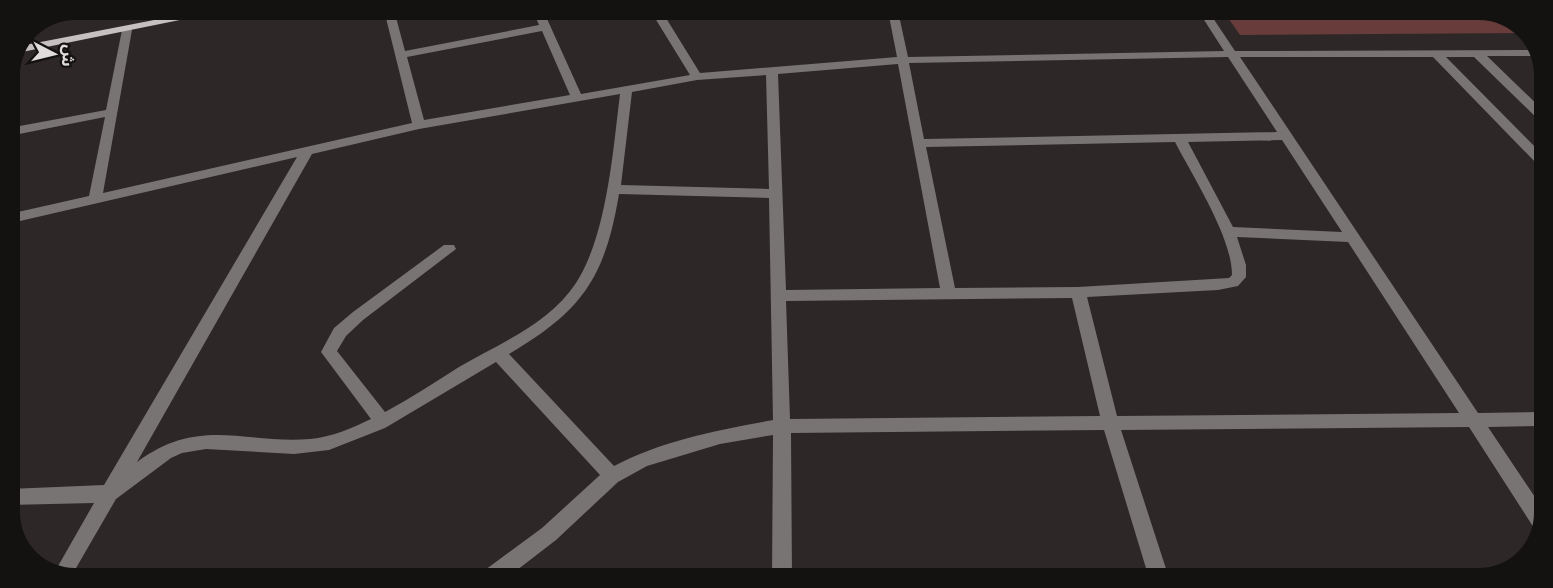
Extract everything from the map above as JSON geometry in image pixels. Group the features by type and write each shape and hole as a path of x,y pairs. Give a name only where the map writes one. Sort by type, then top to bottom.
{"main road":[{"path":"27,48 176,20"}],"street":[{"path":"392,20 419,125"},
{"path":"542,20 576,96"},
{"path":"661,20 698,77"},
{"path":"895,20 949,294"},
{"path":"1210,20 1534,513"},
{"path":"401,55 545,27"},
{"path":"95,200 127,30"},
{"path":"20,216 419,125 576,96 698,77 772,69 903,60 1233,54 1529,53"},
{"path":"1437,54 1533,152"},
{"path":"1478,54 1533,107"},
{"path":"772,69 782,426 782,568"},
{"path":"20,497 112,493 154,458 187,444 210,440 306,447 357,434 550,319 568,304 581,287 595,257 613,189 627,88"},
{"path":"20,130 112,112"},
{"path":"920,143 1287,136"},
{"path":"779,296 1078,292 1233,282 1239,277 1239,265 1228,232 1179,137"},
{"path":"66,568 112,493 308,149"},
{"path":"613,189 774,194"},
{"path":"1228,232 1351,237"},
{"path":"382,420 329,352 340,333 358,316 449,249"},
{"path":"1078,292 1111,425 1156,568"},
{"path":"497,352 612,476"},
{"path":"503,568 549,534 612,476 642,460 720,437 782,426 1111,425 1534,419"}],"shaded area":[{"path":"1230,20 1486,20 1503,25 1514,33 1240,35"}]}
